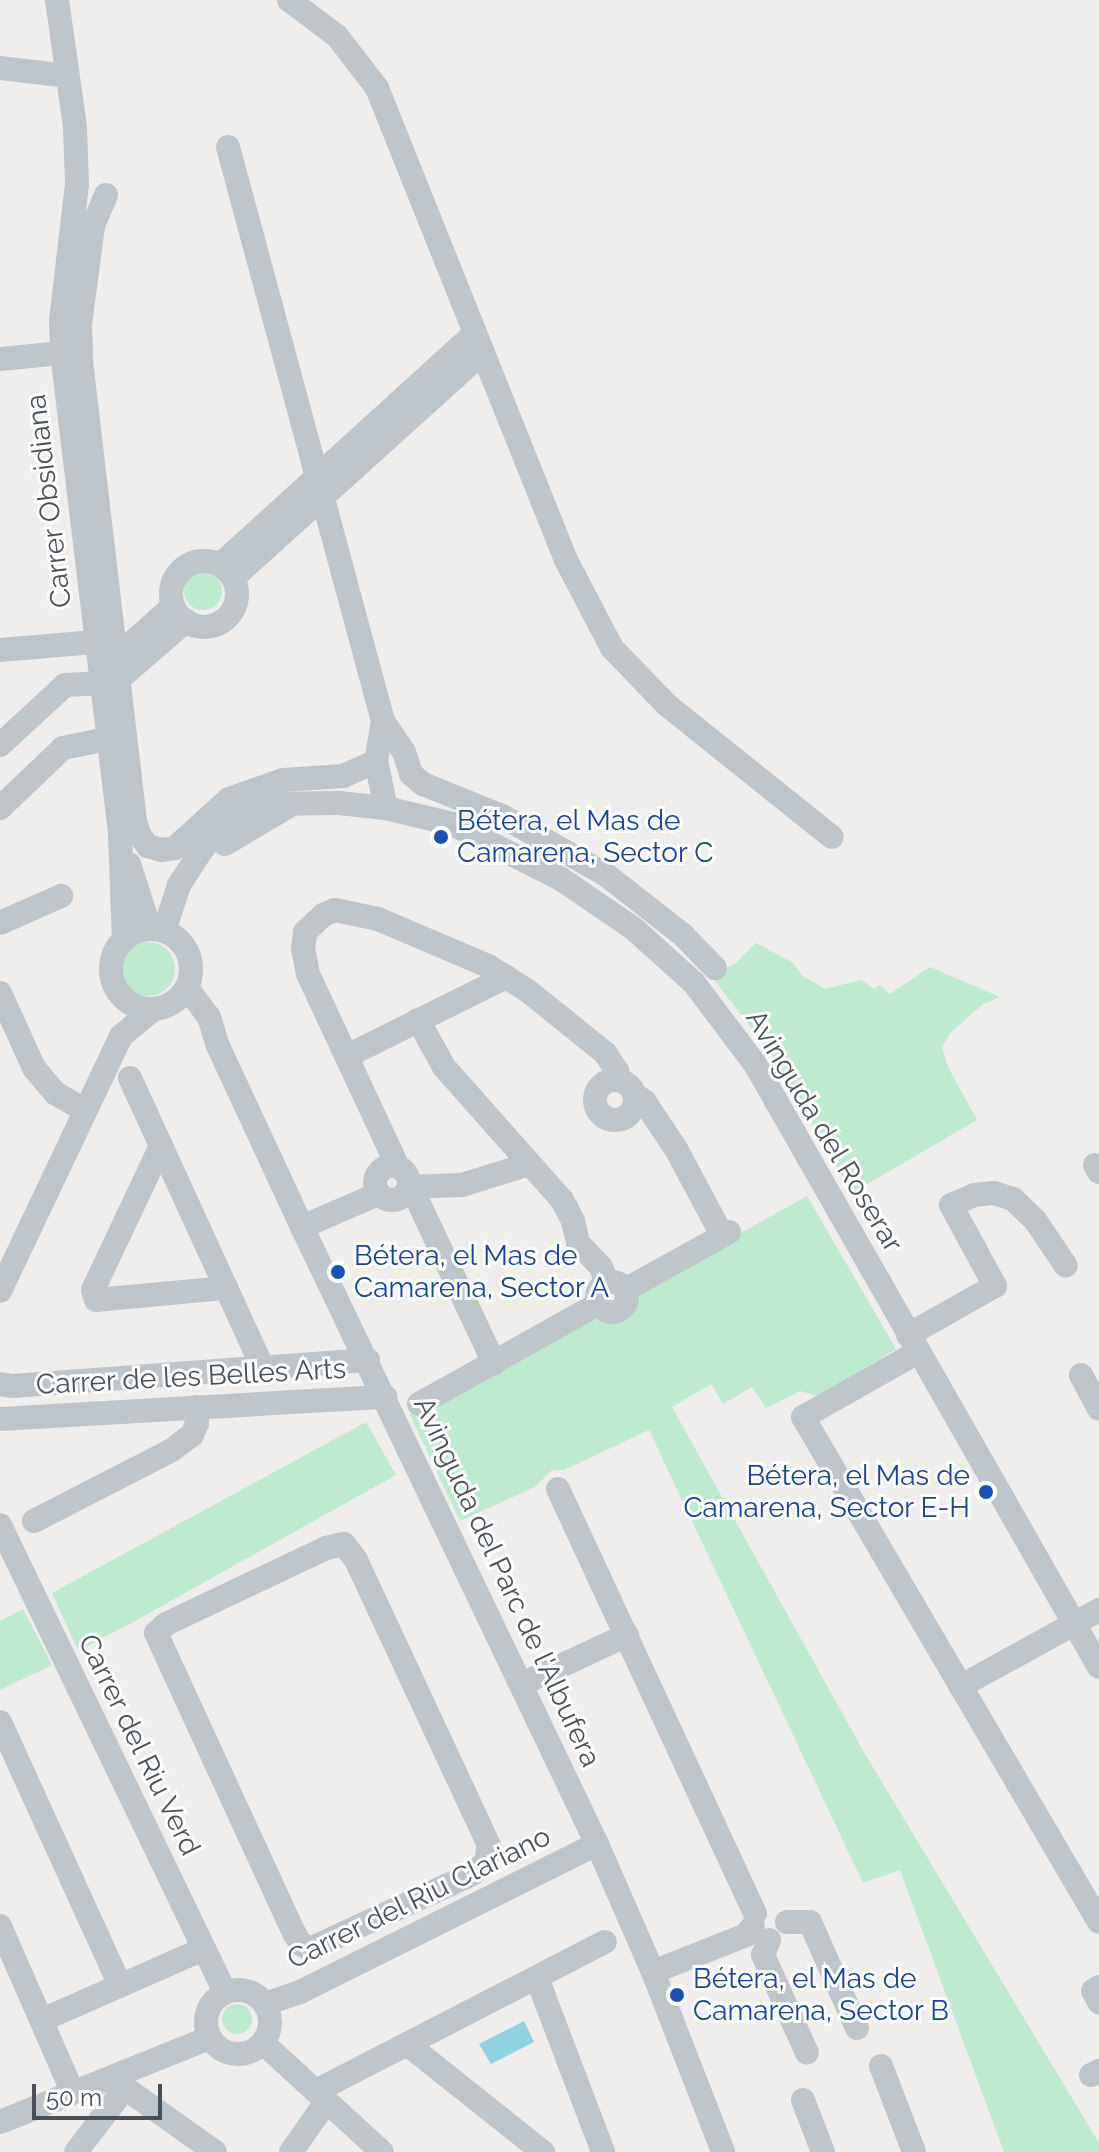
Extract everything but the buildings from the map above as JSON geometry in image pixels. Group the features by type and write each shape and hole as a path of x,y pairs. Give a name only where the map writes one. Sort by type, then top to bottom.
{"street":[{"name":"Carrer Obsidiana","path":"57,0 75,127 77,184 61,321 62,353 95,642"},
{"path":"289,0 337,36 377,88 566,560 612,648 667,705 832,837"},
{"path":"0,68 67,76"},
{"path":"228,147 383,721 404,752 411,774 423,784 502,816 605,874 683,935 715,968"},
{"path":"106,195 93,226 80,325 112,673 135,821 148,846 161,850 175,848 220,806 255,789 283,780 343,776 376,761"},
{"path":"226,571 479,343"},
{"path":"0,359 62,353"},
{"path":"201,561 226,571 236,599 226,618 207,627 179,614 171,586 182,569 201,561"},
{"path":"0,745 65,685 112,673 179,614"},
{"path":"0,650 95,642 112,673 107,739 120,835 124,939 111,963 121,1036"},
{"path":"32,716 63,748"},
{"path":"383,721 376,761 386,808"},
{"path":"0,808 63,748 107,739"},
{"name":"Avinguda del Roserar","path":"165,934 179,885 214,835 251,808 339,803 386,808 452,824 561,879 634,929 694,983 755,1064 1099,1667"},
{"path":"124,939 165,934 181,919 190,887 218,849 291,804"},
{"path":"0,1291 121,1036 187,988 191,961 165,934 132,873 120,835"},
{"path":"132,873 154,883 179,885"},
{"path":"0,923 61,896"},
{"path":"404,1182 308,974 303,949 305,932 323,915 335,910 378,919 488,966 528,991 605,1053 617,1071 632,1110 624,1118"},
{"path":"347,1056 506,977"},
{"name":"Avinguda del Parc de l'Albufera","path":"187,988 209,1017 218,1046 302,1227 597,1844 653,1972 723,2152"},
{"path":"117,990 127,1002 161,1008"},
{"path":"3,1008 34,1068 55,1093 85,1110"},
{"name":"Avinguda del Parc de l'Albufera","path":"161,1008 195,1021 218,1046"},
{"path":"418,1020 444,1067 562,1200 573,1221 578,1243 601,1267 610,1292"},
{"path":"130,1078 263,1368"},
{"path":"419,1404 494,1363 610,1292 725,1234 670,1140 644,1101 624,1087 601,1085 595,1103 604,1117 624,1118 670,1140"},
{"path":"161,1146 93,1290 96,1300 226,1288"},
{"path":"404,1182 462,1185 529,1164"},
{"path":"302,1227 378,1194 376,1175 385,1167 415,1195 494,1363"},
{"path":"1066,1266 1035,1220 1013,1199 994,1193 974,1195 951,1205 995,1286 803,1417 1099,1922"},
{"name":"Carrer de les Belles Arts","path":"0,1384 13,1386 368,1360"},
{"path":"1081,1375 1099,1409"},
{"name":"Carrer de les Belles Arts","path":"0,1419 385,1397"},
{"path":"34,1521 172,1450 192,1435 197,1423 196,1407"},
{"path":"558,1489 759,1926 763,1955 807,2053"},
{"name":"Carrer del Riu Verd","path":"0,1525 225,1992"},
{"path":"344,1544 356,1560 489,1845 486,1862 472,1874 403,1909 327,1944 310,1949 301,1944 158,1642 156,1633 166,1624 326,1548 344,1544"},
{"path":"961,1686 1099,1610"},
{"path":"522,1684 627,1635"},
{"path":"0,1722 10,1772 120,1985"},
{"name":"Carrer del Riu Clariano","path":"265,2004 302,1991 597,1844"},
{"path":"653,1972 746,1935 759,1926 763,1906 775,1906 782,1911 787,1922 810,1922 857,2028"},
{"path":"403,1909 417,1933"},
{"path":"0,1926 73,2093"},
{"path":"291,2152 321,2096 407,2044 605,1942"},
{"path":"42,2020 204,1949"},
{"path":"537,1978 603,2152"},
{"path":"1099,1987 1093,1991 1099,2002"},
{"path":"243,1989 265,2004 270,2024 263,2043 245,2053 235,2054 216,2046 209,2038 205,2017 216,1997 243,1989"},
{"path":"1,2119 73,2093 122,2081 209,2038"},
{"path":"263,2043 382,2152"},
{"path":"407,2044 543,2152"},
{"path":"881,2066 914,2152"},
{"path":"76,2152 122,2081"},
{"path":"122,2081 215,2152"},
{"path":"803,2100 823,2152"}],"green space":[{"path":"203,572 217,577 222,591 217,605 203,610 189,605 184,591 189,577"},
{"path":"148,942 167,950 175,969 167,988 148,996 129,988 121,969 129,950"},
{"path":"756,943 792,962 803,976 825,989 861,980 874,989 880,985 890,994 930,967 1000,997 983,1004 951,1032 942,1047 948,1067 977,1120 852,1193 778,1063 712,977 737,962"},
{"path":"807,1196 896,1349 818,1396 800,1391 766,1408 752,1387 723,1404 711,1384 672,1407 865,1754 1099,2143 1099,2152 1004,2152 900,1870 863,1883 649,1430 564,1470 552,1470 535,1487 460,1521 410,1415 588,1315 602,1322 617,1321 632,1309 635,1292"},
{"path":"366,1422 396,1475 135,1621 80,1650 76,1646 52,1593"},
{"path":"23,1609 52,1665 0,1690 0,1621"},
{"path":"237,2004 243,2005 251,2013 251,2025 243,2033 237,2034 231,2033 223,2025 222,2019 223,2013 231,2005"}],"water":[{"path":"524,2021 534,2042 491,2064 479,2044"}],"place":[{"name":"Bétera, el Mas de Camarena, Sector C","path":"441,837"},
{"name":"Bétera, el Mas de Camarena, Sector A","path":"338,1272"},
{"name":"Bétera, el Mas de Camarena, Sector E-H","path":"986,1492"},
{"name":"Bétera, el Mas de Camarena, Sector B","path":"677,1995"}]}
